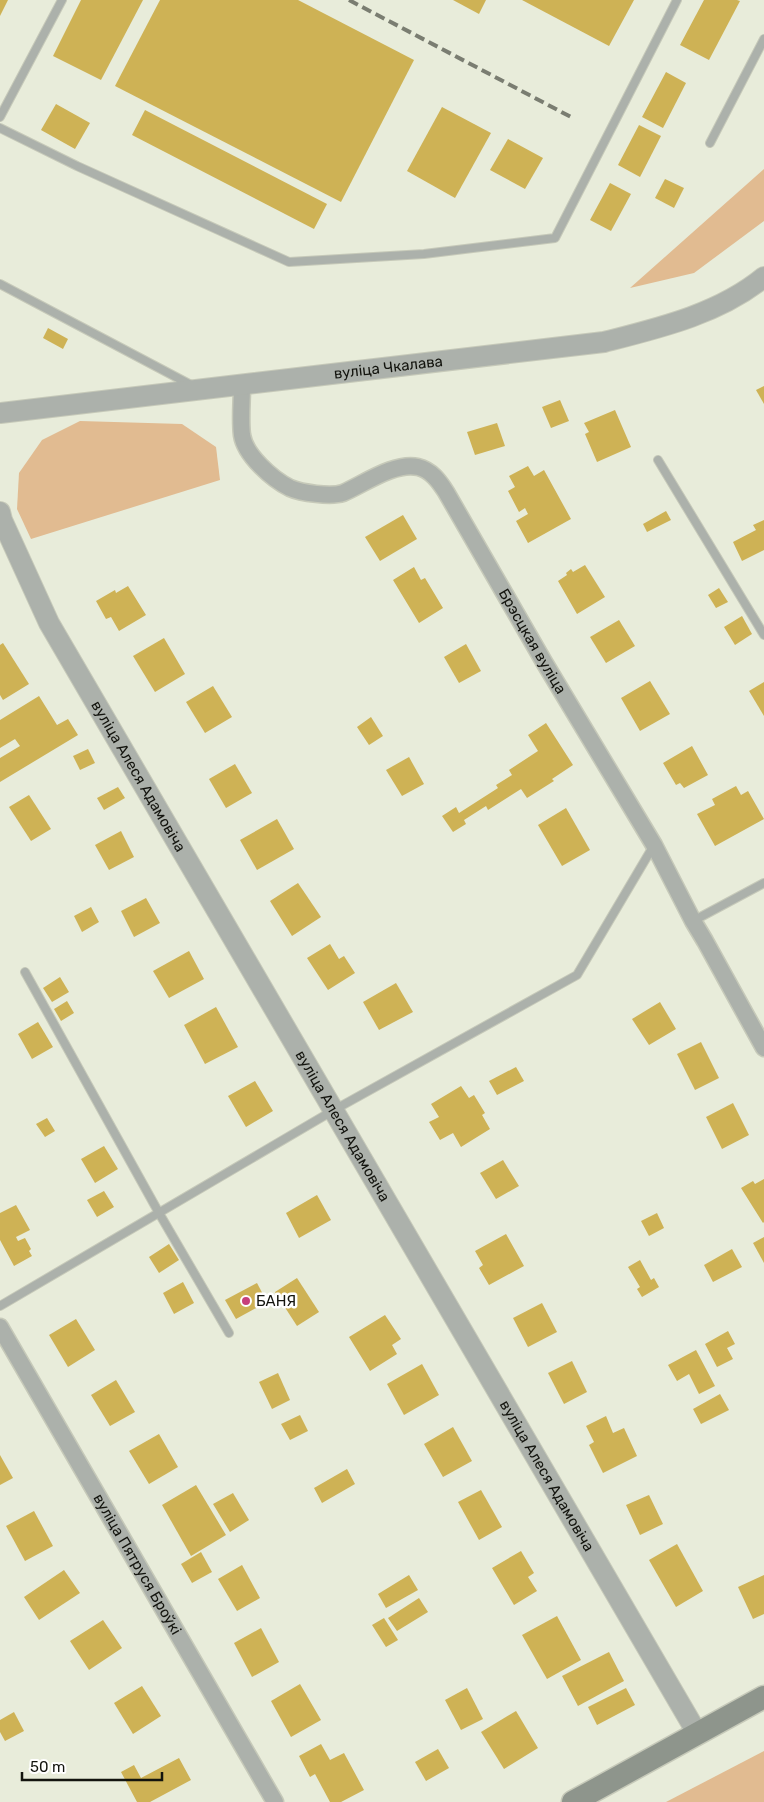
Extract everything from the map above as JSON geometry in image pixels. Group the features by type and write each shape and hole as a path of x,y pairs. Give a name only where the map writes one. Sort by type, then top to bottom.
{"main road":[{"path":"573,1802 764,1697"}],"street":[{"name":"вуліца Чкалава","path":"0,413 604,342 645,331 721,304 753,286 764,277"},
{"name":"Брэсцкая вуліца","path":"242,385 242,436 250,455 265,470 290,488 314,494 340,494 398,467 418,467 435,476 654,845 693,921 706,941 764,1048"},
{"name":"вуліца Алеся Адамовіча","path":"0,512 49,623 697,1733"},
{"name":"вуліца Пятруся Броўкі","path":"0,1327 275,1802"}],"lane":[{"path":"0,117 62,0"},
{"path":"0,128 77,166 289,262 424,254 555,238 677,0"},
{"path":"710,143 764,39"},
{"path":"0,284 199,389"},
{"path":"658,460 764,635"},
{"path":"0,1306 334,1110 577,975 654,845"},
{"path":"693,921 764,883"},
{"path":"25,972 159,1213 229,1333"}],"shaded area":[{"path":"764,169 764,221 694,273 630,288"},
{"path":"80,421 182,424 216,447 220,480 31,539 17,509 19,473 42,440"},
{"path":"764,1751 764,1802 666,1802"}],"building":[{"path":"0,0 8,0 0,16"},
{"path":"81,0 143,0 101,80 53,56"},
{"path":"160,0 298,0 414,60 341,202 115,86"},
{"path":"453,0 486,0 479,14"},
{"path":"522,0 634,0 609,46"},
{"path":"704,0 740,1 709,60 680,45"},
{"path":"666,72 686,83 663,128 642,117"},
{"path":"56,104 90,123 75,149 41,130"},
{"path":"442,107 491,133 455,198 407,171"},
{"path":"145,110 327,204 314,229 132,135"},
{"path":"639,125 661,136 640,177 618,165"},
{"path":"508,139 543,158 525,189 490,170"},
{"path":"665,179 684,188 674,208 655,198"},
{"path":"610,183 631,194 611,231 590,220"},
{"path":"48,328 68,339 63,349 43,338"},
{"path":"764,386 764,404 756,390"},
{"path":"560,400 569,421 551,428 542,407"},
{"path":"615,410 631,447 597,462 585,434 589,432 584,423"},
{"path":"497,423 505,446 475,455 467,432"},
{"path":"528,466 534,476 544,470 571,519 528,543 516,521 528,514 525,508 519,512 508,491 515,487 509,476"},
{"path":"666,511 671,520 647,532 643,524"},
{"path":"403,515 417,539 380,561 365,537"},
{"path":"764,520 764,550 742,561 733,542 756,530 753,525"},
{"path":"585,565 605,597 577,614 558,581 567,575 566,573 571,569 573,572"},
{"path":"414,567 421,580 425,578 443,608 419,623 393,580"},
{"path":"128,586 146,615 119,631 111,617 106,619 96,601 115,590 116,593"},
{"path":"719,588 728,602 716,608 708,595"},
{"path":"742,616 752,634 735,645 724,627"},
{"path":"619,620 635,646 606,663 590,637"},
{"path":"164,638 185,674 155,692 133,656"},
{"path":"3,643 29,684 3,700 0,695 0,645"},
{"path":"466,644 481,671 459,683 444,657"},
{"path":"650,681 670,714 640,731 621,698"},
{"path":"764,682 764,716 749,691"},
{"path":"213,686 232,717 205,733 186,702"},
{"path":"39,696 57,725 68,719 78,735 0,782 0,758 20,746 15,739 0,748 0,720"},
{"path":"371,717 383,736 369,745 357,727"},
{"path":"546,723 573,765 552,779 554,781 527,798 521,789 488,810 486,806 464,820 466,824 453,832 442,816 456,807 459,813 498,788 496,785 512,775 509,770 538,751 528,735"},
{"path":"692,746 708,775 684,788 680,783 676,785 663,763"},
{"path":"88,749 95,763 80,770 73,756"},
{"path":"409,757 424,784 402,796 386,770"},
{"path":"235,764 252,793 226,808 209,779"},
{"path":"736,786 741,795 748,791 764,819 715,846 697,814 715,805 712,799"},
{"path":"118,787 125,798 104,810 97,798"},
{"path":"29,795 51,829 31,841 9,807"},
{"path":"566,808 590,850 562,866 538,825"},
{"path":"277,819 294,849 257,870 240,840"},
{"path":"121,831 134,857 109,870 95,845"},
{"path":"298,883 321,917 292,936 270,901"},
{"path":"146,898 160,923 134,937 121,911"},
{"path":"91,907 99,922 82,932 74,916"},
{"path":"330,944 339,959 344,956 355,973 328,990 307,958"},
{"path":"189,951 204,979 169,998 153,971"},
{"path":"60,977 69,992 52,1002 43,988"},
{"path":"396,983 413,1012 379,1030 363,1002"},
{"path":"67,1001 74,1013 61,1021 54,1009"},
{"path":"660,1002 676,1029 649,1045 632,1019"},
{"path":"216,1007 238,1047 205,1064 184,1025"},
{"path":"38,1022 53,1047 32,1059 18,1034"},
{"path":"701,1042 719,1078 695,1090 677,1054"},
{"path":"516,1067 524,1081 497,1095 489,1081"},
{"path":"255,1081 273,1111 246,1127 228,1096"},
{"path":"461,1086 469,1098 474,1095 485,1113 482,1115 490,1129 461,1147 453,1133 440,1140 429,1122 439,1117 431,1104"},
{"path":"733,1103 749,1135 722,1149 706,1117"},
{"path":"47,1118 55,1131 45,1137 36,1124"},
{"path":"104,1146 118,1169 95,1183 81,1159"},
{"path":"503,1160 519,1186 496,1199 480,1173"},
{"path":"764,1179 763,1223 741,1188 753,1181 755,1184"},
{"path":"104,1191 114,1207 97,1217 87,1200"},
{"path":"317,1195 331,1220 299,1238 286,1213"},
{"path":"16,1205 30,1230 16,1237 18,1241 25,1238 31,1249 29,1251 32,1256 14,1266 0,1240 0,1213"},
{"path":"657,1213 664,1228 649,1236 641,1221"},
{"path":"506,1234 524,1266 489,1285 479,1268 483,1265 475,1251"},
{"path":"764,1237 764,1263 753,1243"},
{"path":"169,1244 179,1260 159,1273 149,1257"},
{"path":"732,1249 742,1267 713,1282 704,1265"},
{"path":"640,1260 651,1280 654,1278 659,1287 642,1297 637,1289 640,1287 628,1267"},
{"path":"297,1278 319,1312 297,1326 275,1292"},
{"path":"183,1282 194,1303 174,1314 163,1293"},
{"name":"БАНЯ","path":"257,1283 267,1302 236,1319 225,1300"},
{"path":"542,1303 557,1332 528,1347 513,1318"},
{"path":"385,1315 401,1339 392,1345 397,1354 370,1371 349,1337"},
{"path":"76,1319 95,1350 68,1367 49,1335"},
{"path":"728,1331 735,1344 727,1348 733,1359 717,1367 705,1344"},
{"path":"696,1350 715,1386 699,1394 689,1374 677,1381 668,1365"},
{"path":"572,1361 587,1392 564,1404 548,1373"},
{"path":"422,1364 439,1395 404,1415 387,1384"},
{"path":"278,1373 290,1400 272,1409 259,1382"},
{"path":"116,1380 135,1412 110,1426 91,1395"},
{"path":"720,1394 729,1410 701,1424 693,1409"},
{"path":"300,1415 308,1431 290,1440 281,1424"},
{"path":"606,1416 613,1433 624,1428 637,1456 603,1473 589,1445 594,1442 586,1426"},
{"path":"453,1427 472,1461 443,1477 424,1444"},
{"path":"159,1434 178,1467 149,1484 129,1451"},
{"path":"0,1455 13,1478 0,1485"},
{"path":"347,1469 355,1484 322,1503 314,1488"},
{"path":"196,1485 226,1535 191,1556 162,1505"},
{"path":"481,1490 502,1527 479,1540 458,1502"},
{"path":"233,1493 249,1520 230,1532 213,1504"},
{"path":"649,1495 663,1524 640,1535 626,1505"},
{"path":"34,1511 53,1546 25,1561 6,1526"},
{"path":"677,1544 703,1591 676,1607 649,1560"},
{"path":"521,1551 534,1573 528,1577 537,1591 514,1605 492,1568"},
{"path":"201,1552 212,1572 192,1583 181,1564"},
{"path":"242,1565 260,1598 237,1611 218,1579"},
{"path":"64,1570 80,1593 39,1620 24,1597"},
{"path":"409,1575 418,1590 386,1608 378,1594"},
{"path":"764,1575 764,1614 753,1619 738,1587"},
{"path":"419,1598 428,1612 397,1631 388,1618"},
{"path":"557,1616 581,1660 547,1679 522,1635"},
{"path":"384,1618 398,1640 386,1647 372,1625"},
{"path":"103,1620 122,1648 89,1670 70,1641"},
{"path":"261,1628 279,1662 252,1677 234,1643"},
{"path":"609,1652 624,1681 578,1706 562,1676"},
{"path":"300,1684 321,1720 291,1737 271,1701"},
{"path":"142,1686 161,1716 133,1734 114,1703"},
{"path":"467,1688 483,1719 461,1730 445,1700"},
{"path":"626,1688 635,1705 597,1725 588,1707"},
{"path":"516,1711 538,1748 504,1769 481,1732"},
{"path":"14,1712 24,1731 5,1741 0,1732 0,1720"},
{"path":"321,1744 330,1760 344,1753 364,1790 341,1802 330,1802 315,1774 310,1777 299,1756"},
{"path":"438,1749 449,1768 426,1781 415,1762"},
{"path":"179,1758 191,1780 150,1802 137,1802 121,1772 134,1765 141,1778"}],"railway":[{"path":"349,0 571,117"}],"place":[{"name":"БАНЯ","path":"246,1301"}]}
